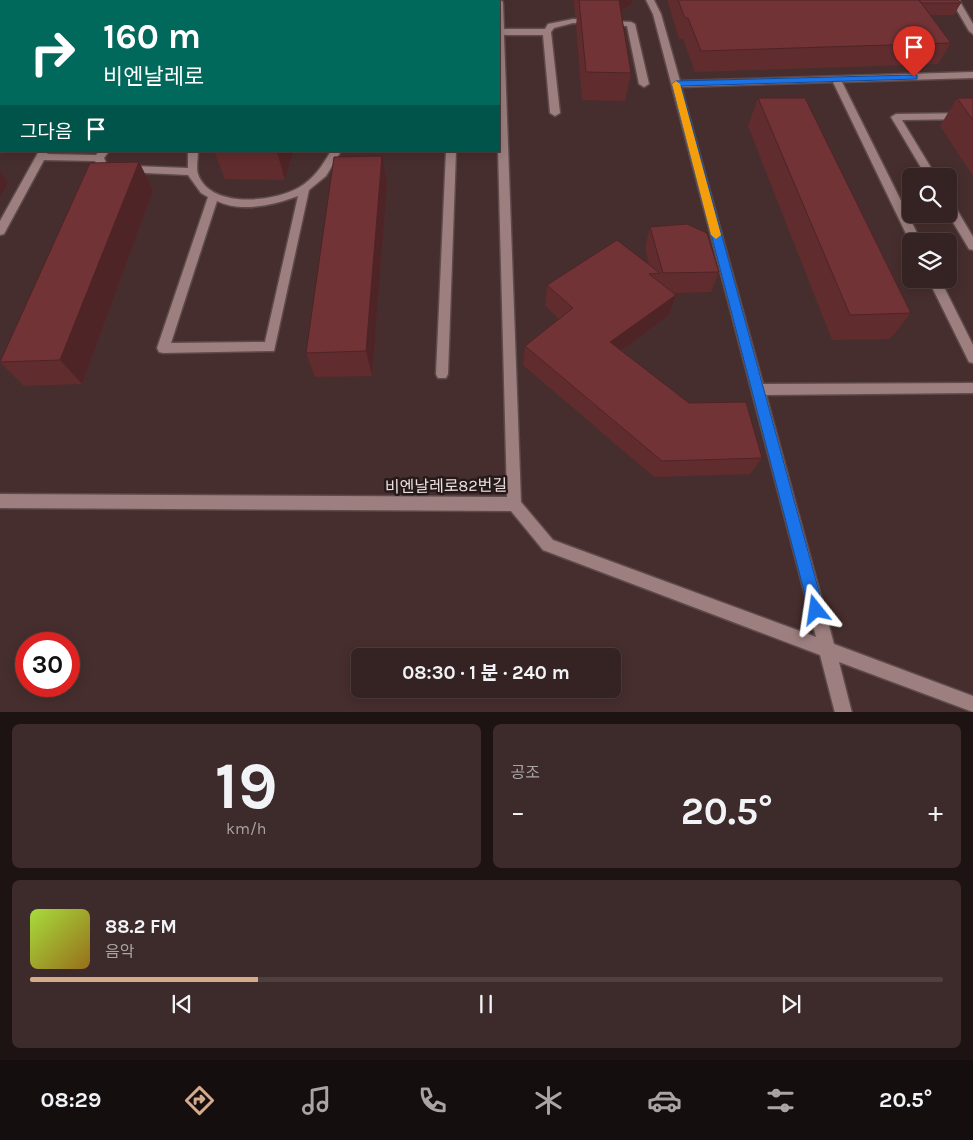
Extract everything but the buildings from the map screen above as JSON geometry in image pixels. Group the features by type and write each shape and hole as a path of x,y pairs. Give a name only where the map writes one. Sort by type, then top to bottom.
{"street":[{"path":"650,0 657,14 844,712"},
{"path":"949,0 961,13"},
{"path":"955,0 973,31"},
{"name":"비엔날레로82번길","path":"0,501 514,504 501,147 500,16"},
{"path":"555,113 547,32 551,26 573,21 631,24 644,84"},
{"path":"501,32 547,32"},
{"path":"676,84 973,75"},
{"path":"836,80 912,233"},
{"path":"926,168 896,117 973,116"},
{"path":"193,152 189,165 194,181 207,194 229,202 254,204 282,199 304,191 321,179 332,165 336,152"},
{"path":"442,374 451,152"},
{"path":"0,231 43,154 102,155 102,168 191,172"},
{"path":"213,196 163,348 270,347 304,191"},
{"path":"957,219 973,246"},
{"path":"938,288 973,358"},
{"path":"758,390 973,388"},
{"path":"514,504 548,545 826,647 973,704"}],"slow traffic":[{"path":"676,84 716,235"}],"route":[{"path":"816,610 676,84 914,77"}]}
